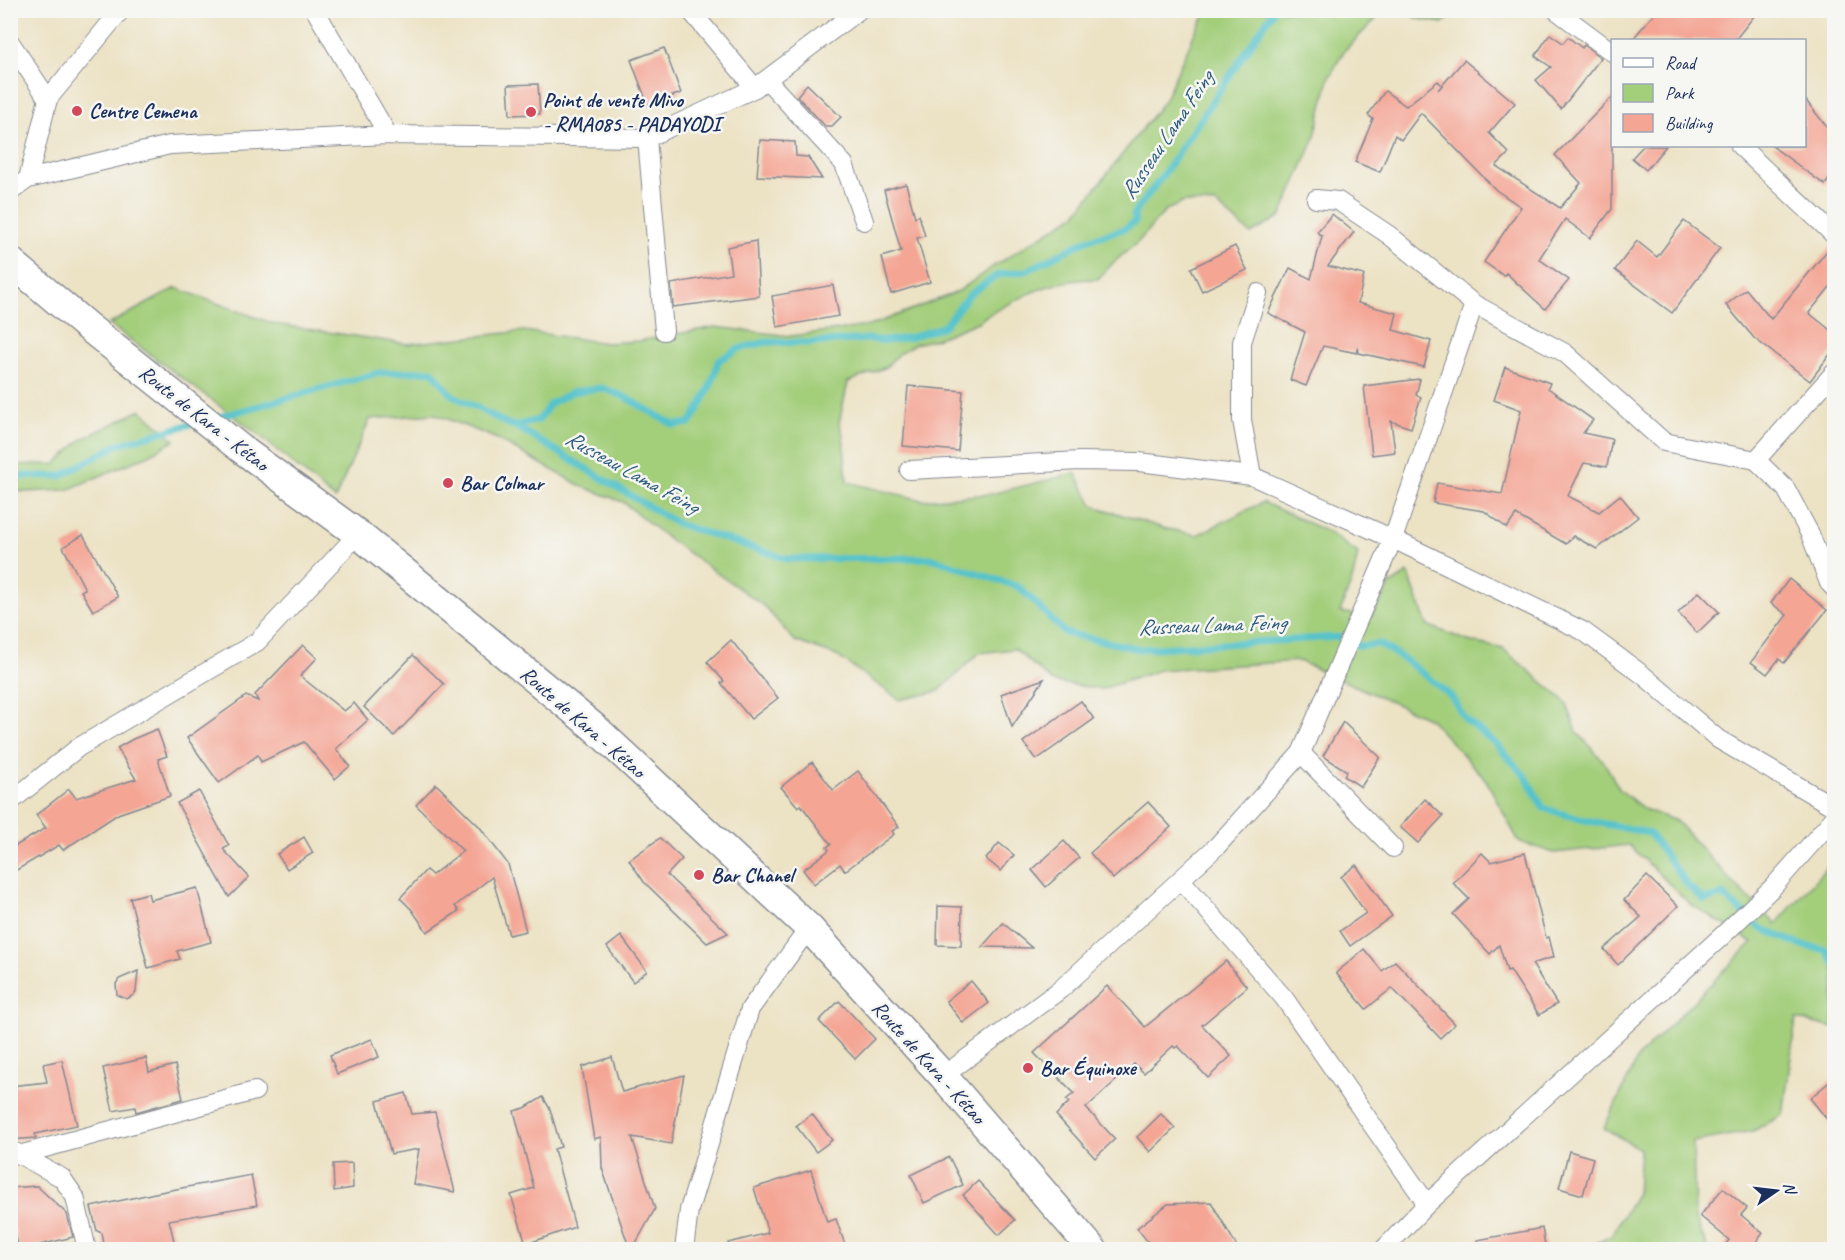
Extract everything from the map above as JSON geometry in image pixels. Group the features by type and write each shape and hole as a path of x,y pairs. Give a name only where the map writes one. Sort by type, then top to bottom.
{"main road":[{"name":"Route de Kara - Kétao","path":"10,261 87,326 240,448 358,534 595,728 808,928 943,1076 1093,1250"}],"street":[{"path":"28,179 48,99 121,10"},
{"path":"315,10 388,135"},
{"path":"690,10 761,84 844,164 864,221"},
{"path":"10,192 28,179 170,145 388,135 647,138 761,84 858,10"},
{"path":"1556,10 1611,51"},
{"path":"10,42 48,99"},
{"path":"647,138 664,331"},
{"path":"1741,147 1834,235"},
{"path":"1316,199 1338,201 1389,234 1474,304 1565,353 1664,442 1756,460 1786,489 1810,534 1828,583 1834,588"},
{"path":"1252,476 1242,420 1242,342 1258,293"},
{"path":"943,1076 1061,989 1217,846 1301,753 1394,539 1474,304"},
{"path":"1756,460 1834,373"},
{"path":"909,470 1080,460 1139,462 1252,476 1394,539 1583,632 1643,675 1718,739 1834,807"},
{"path":"10,802 79,747 257,642 358,534"},
{"path":"1301,753 1393,848"},
{"path":"1383,1250 1427,1204 1722,936 1773,886 1834,818"},
{"path":"1181,880 1284,998 1427,1204"},
{"path":"684,1250 689,1210 750,1009 808,928"},
{"path":"15,1152 255,1090"},
{"path":"15,1152 62,1178 75,1197 87,1250"}],"green space":[{"path":"1208,11 1402,11 1380,15 1344,51 1329,78 1314,140 1281,216 1251,234 1216,204 1184,202 1166,210 1139,241 1098,279 1066,282 1040,289 980,321 936,339 915,344 898,354 886,367 848,382 839,423 843,435 847,482 922,500 991,494 1075,473 1094,506 1163,528 1197,535 1263,502 1326,531 1358,553 1353,577 1340,612 1371,617 1391,584 1408,573 1427,625 1468,641 1503,649 1566,702 1577,732 1604,762 1620,790 1644,809 1676,821 1733,883 1776,924 1834,859 1834,1028 1796,1019 1783,1115 1753,1131 1693,1142 1695,1218 1708,1249 1585,1249 1611,1236 1637,1193 1640,1149 1604,1128 1639,1056 1753,942 1690,904 1629,845 1554,853 1519,842 1486,780 1430,719 1299,661 1160,670 1102,689 1053,682 1015,649 979,653 939,691 900,700 837,656 795,641 764,606 666,537 623,502 581,486 495,438 435,414 370,419 335,499 259,435 109,324 176,288 274,324 407,344 524,331 606,343 639,341 715,327 791,336 869,326 957,292 992,267 1075,215 1164,101 1197,28"},
{"path":"1402,11 1463,11 1442,23 1419,19"},
{"path":"141,410 175,440 149,455 67,490 25,492 11,490 11,465 56,464 82,439"}],"building":[{"path":"1657,10 1759,10 1736,39 1633,39"},
{"path":"1550,34 1563,43 1568,37 1582,48 1584,45 1601,58 1561,109 1536,80 1551,67 1535,56"},
{"path":"664,48 681,93 648,105 631,60"},
{"path":"1464,60 1515,103 1489,133 1509,153 1496,166 1560,208 1581,183 1555,155 1611,98 1612,209 1590,238 1565,219 1539,259 1569,280 1545,309 1506,273 1504,276 1484,262 1521,207 1496,190 1421,113 1401,140 1395,135 1380,172 1355,162 1373,119 1368,115 1385,91 1406,106 1438,81 1442,85 1438,90"},
{"path":"538,84 540,114 510,115 508,85"},
{"path":"807,84 841,117 832,126 825,126 797,96"},
{"path":"1806,101 1834,136 1834,172 1825,185 1773,147 1806,147"},
{"path":"760,140 795,142 796,156 808,157 822,179 757,176"},
{"path":"1642,147 1665,147 1646,170 1632,158"},
{"path":"906,184 915,217 919,215 925,236 917,238 930,282 891,294 882,257 901,251 884,190"},
{"path":"1332,214 1354,232 1328,266 1364,275 1358,303 1397,313 1393,330 1431,341 1424,367 1359,353 1358,347 1357,353 1323,346 1306,386 1290,380 1305,332 1268,313 1290,268 1311,279 1322,236 1317,232"},
{"path":"1684,221 1720,248 1672,313 1615,270 1637,241 1657,257"},
{"path":"756,241 759,296 673,307 671,284 731,273 727,247"},
{"path":"1235,246 1247,270 1202,291 1191,268"},
{"path":"1831,246 1834,246 1834,282 1809,313 1834,333 1834,349 1810,381 1754,338 1726,305 1746,289 1771,319"},
{"path":"833,285 839,316 777,327 772,296"},
{"path":"1505,367 1550,383 1548,388 1593,420 1583,433 1612,439 1607,467 1584,463 1568,496 1599,512 1620,495 1638,517 1597,549 1573,536 1566,544 1516,515 1507,528 1484,511 1433,503 1437,483 1502,494 1521,410 1494,400"},
{"path":"1420,379 1416,395 1421,397 1411,428 1391,421 1395,452 1372,455 1364,386"},
{"path":"908,386 963,391 958,451 903,446"},
{"path":"83,535 118,597 93,611 81,591 85,589 63,547"},
{"path":"1789,579 1827,610 1784,663 1779,659 1767,674 1751,662 1787,615 1771,603"},
{"path":"1699,592 1719,612 1697,633 1678,613"},
{"path":"731,640 778,698 751,719 721,683 724,681 707,662"},
{"path":"303,645 317,658 300,676 344,711 354,703 368,720 336,749 350,766 335,779 304,742 261,762 258,755 219,783 187,738 246,696 258,701 255,695"},
{"path":"413,655 444,684 394,736 364,707"},
{"path":"1044,679 1012,727 1001,694"},
{"path":"1081,701 1094,719 1036,760 1023,742"},
{"path":"1343,722 1380,757 1361,787 1344,776 1347,771 1323,756"},
{"path":"157,729 167,756 158,759 170,796 118,814 63,850 59,845 10,874 10,849 46,828 36,815 69,789 76,798 136,779 117,748"},
{"path":"812,762 833,790 858,771 899,827 892,831 894,834 845,871 840,864 814,884 803,870 829,850 827,847 831,844 801,805 798,807 781,787"},
{"path":"436,784 479,826 508,864 526,931 509,935 492,877 455,906 459,911 427,932 412,910 400,898 426,870 432,875 463,851 416,805"},
{"path":"199,791 229,846 223,849 249,877 229,897 177,803"},
{"path":"1425,799 1443,816 1418,843 1400,827"},
{"path":"1148,802 1171,827 1113,879 1090,853"},
{"path":"304,837 313,853 287,869 277,854"},
{"path":"660,838 682,859 667,875 728,933 707,943 644,882 629,860"},
{"path":"1064,841 1079,858 1046,887 1032,870"},
{"path":"999,843 1014,855 1001,871 986,859"},
{"path":"1482,853 1491,862 1525,853 1546,938 1549,937 1554,957 1532,964 1557,1004 1539,1015 1510,970 1507,971 1499,945 1490,954 1453,914 1469,899 1453,883"},
{"path":"1356,865 1392,916 1350,946 1340,931 1366,913 1341,877"},
{"path":"1647,876 1678,906 1618,965 1604,949 1641,917 1624,900"},
{"path":"197,888 211,942 177,951 180,959 148,968 130,898 148,893 150,900"},
{"path":"938,906 962,907 961,946 937,945"},
{"path":"1003,923 1032,948 982,947"},
{"path":"621,936 647,971 633,982 607,947"},
{"path":"1364,949 1382,971 1395,961 1455,1024 1440,1038 1392,988 1366,1009 1336,973"},
{"path":"1226,961 1247,987 1202,1025 1231,1056 1208,1078 1178,1046 1175,1048 1173,1046 1144,1073 1134,1064 1086,1108 1115,1139 1095,1158 1056,1115 1069,1102 1066,1100 1074,1093 1034,1053 1107,986 1145,1027"},
{"path":"138,971 136,992 127,999 117,995 116,984 119,979"},
{"path":"971,981 989,1003 963,1023 946,1001"},
{"path":"839,1001 875,1039 855,1059 819,1021"},
{"path":"372,1039 379,1057 337,1074 330,1055"},
{"path":"612,1057 622,1092 684,1075 671,1144 632,1137 655,1209 632,1250 630,1250 602,1168 601,1137 594,1139 582,1067"},
{"path":"146,1058 149,1072 175,1065 183,1099 136,1112 135,1107 113,1111 103,1068"},
{"path":"62,1060 77,1125 35,1134 36,1138 10,1140 10,1086 47,1082 43,1064"},
{"path":"1834,1078 1834,1128 1810,1098"},
{"path":"406,1093 412,1114 435,1112 455,1192 413,1184 419,1149 391,1154 377,1101"},
{"path":"543,1097 550,1109 561,1147 554,1149 575,1227 526,1244 511,1195 534,1188 514,1111 525,1108"},
{"path":"812,1114 832,1140 816,1152 796,1126"},
{"path":"1161,1114 1175,1128 1150,1152 1137,1137"},
{"path":"1569,1151 1593,1158 1583,1195 1559,1188"},
{"path":"949,1157 963,1185 924,1203 911,1175"},
{"path":"352,1163 353,1188 334,1191 333,1164"},
{"path":"811,1170 827,1222 836,1219 847,1250 728,1250 728,1243 768,1233 754,1188"},
{"path":"251,1175 257,1205 169,1220 175,1245 156,1250 105,1250 102,1233 97,1231 91,1207"},
{"path":"978,1181 1015,1220 999,1235 963,1195"},
{"path":"37,1186 67,1214 73,1237 19,1250 10,1209 10,1188"},
{"path":"1723,1188 1747,1208 1741,1215 1763,1233 1750,1250 1721,1250 1729,1240 1700,1216"},
{"path":"1211,1202 1239,1250 1154,1250 1137,1228 1168,1204"},
{"path":"1542,1228 1546,1250 1478,1250 1477,1240"}],"waterway":[{"name":"Russeau Lama Feing","path":"515,426 539,420 550,404 572,392 602,388 623,396 674,425 690,423 711,385 718,361 738,349 766,342 808,343 869,339 887,341 912,337 944,326 969,295 997,275 1026,271 1087,240 1124,229 1135,222 1134,213 1161,178 1274,10"},
{"name":"Russeau Lama Feing","path":"215,418 378,373 432,371 452,395 515,426 678,524 787,559 931,558 1019,587 1065,633 1140,649 1340,637 1360,646 1380,644 1408,662 1451,696 1465,719 1495,743 1526,777 1543,808 1580,819 1649,833 1689,887 1704,900 1723,895 1760,928 1800,945 1826,950 1834,963"},
{"path":"10,476 61,476 119,444 195,423"}],"place":[{"name":"Centre Cemena","path":"77,111"},
{"name":"Point de vente Mivo - RMA085 - PADAYODI","path":"531,112"},
{"name":"Bar Colmar","path":"448,483"},
{"name":"Bar Chanel","path":"699,875"},
{"name":"Bar Équinoxe","path":"1028,1068"}]}
